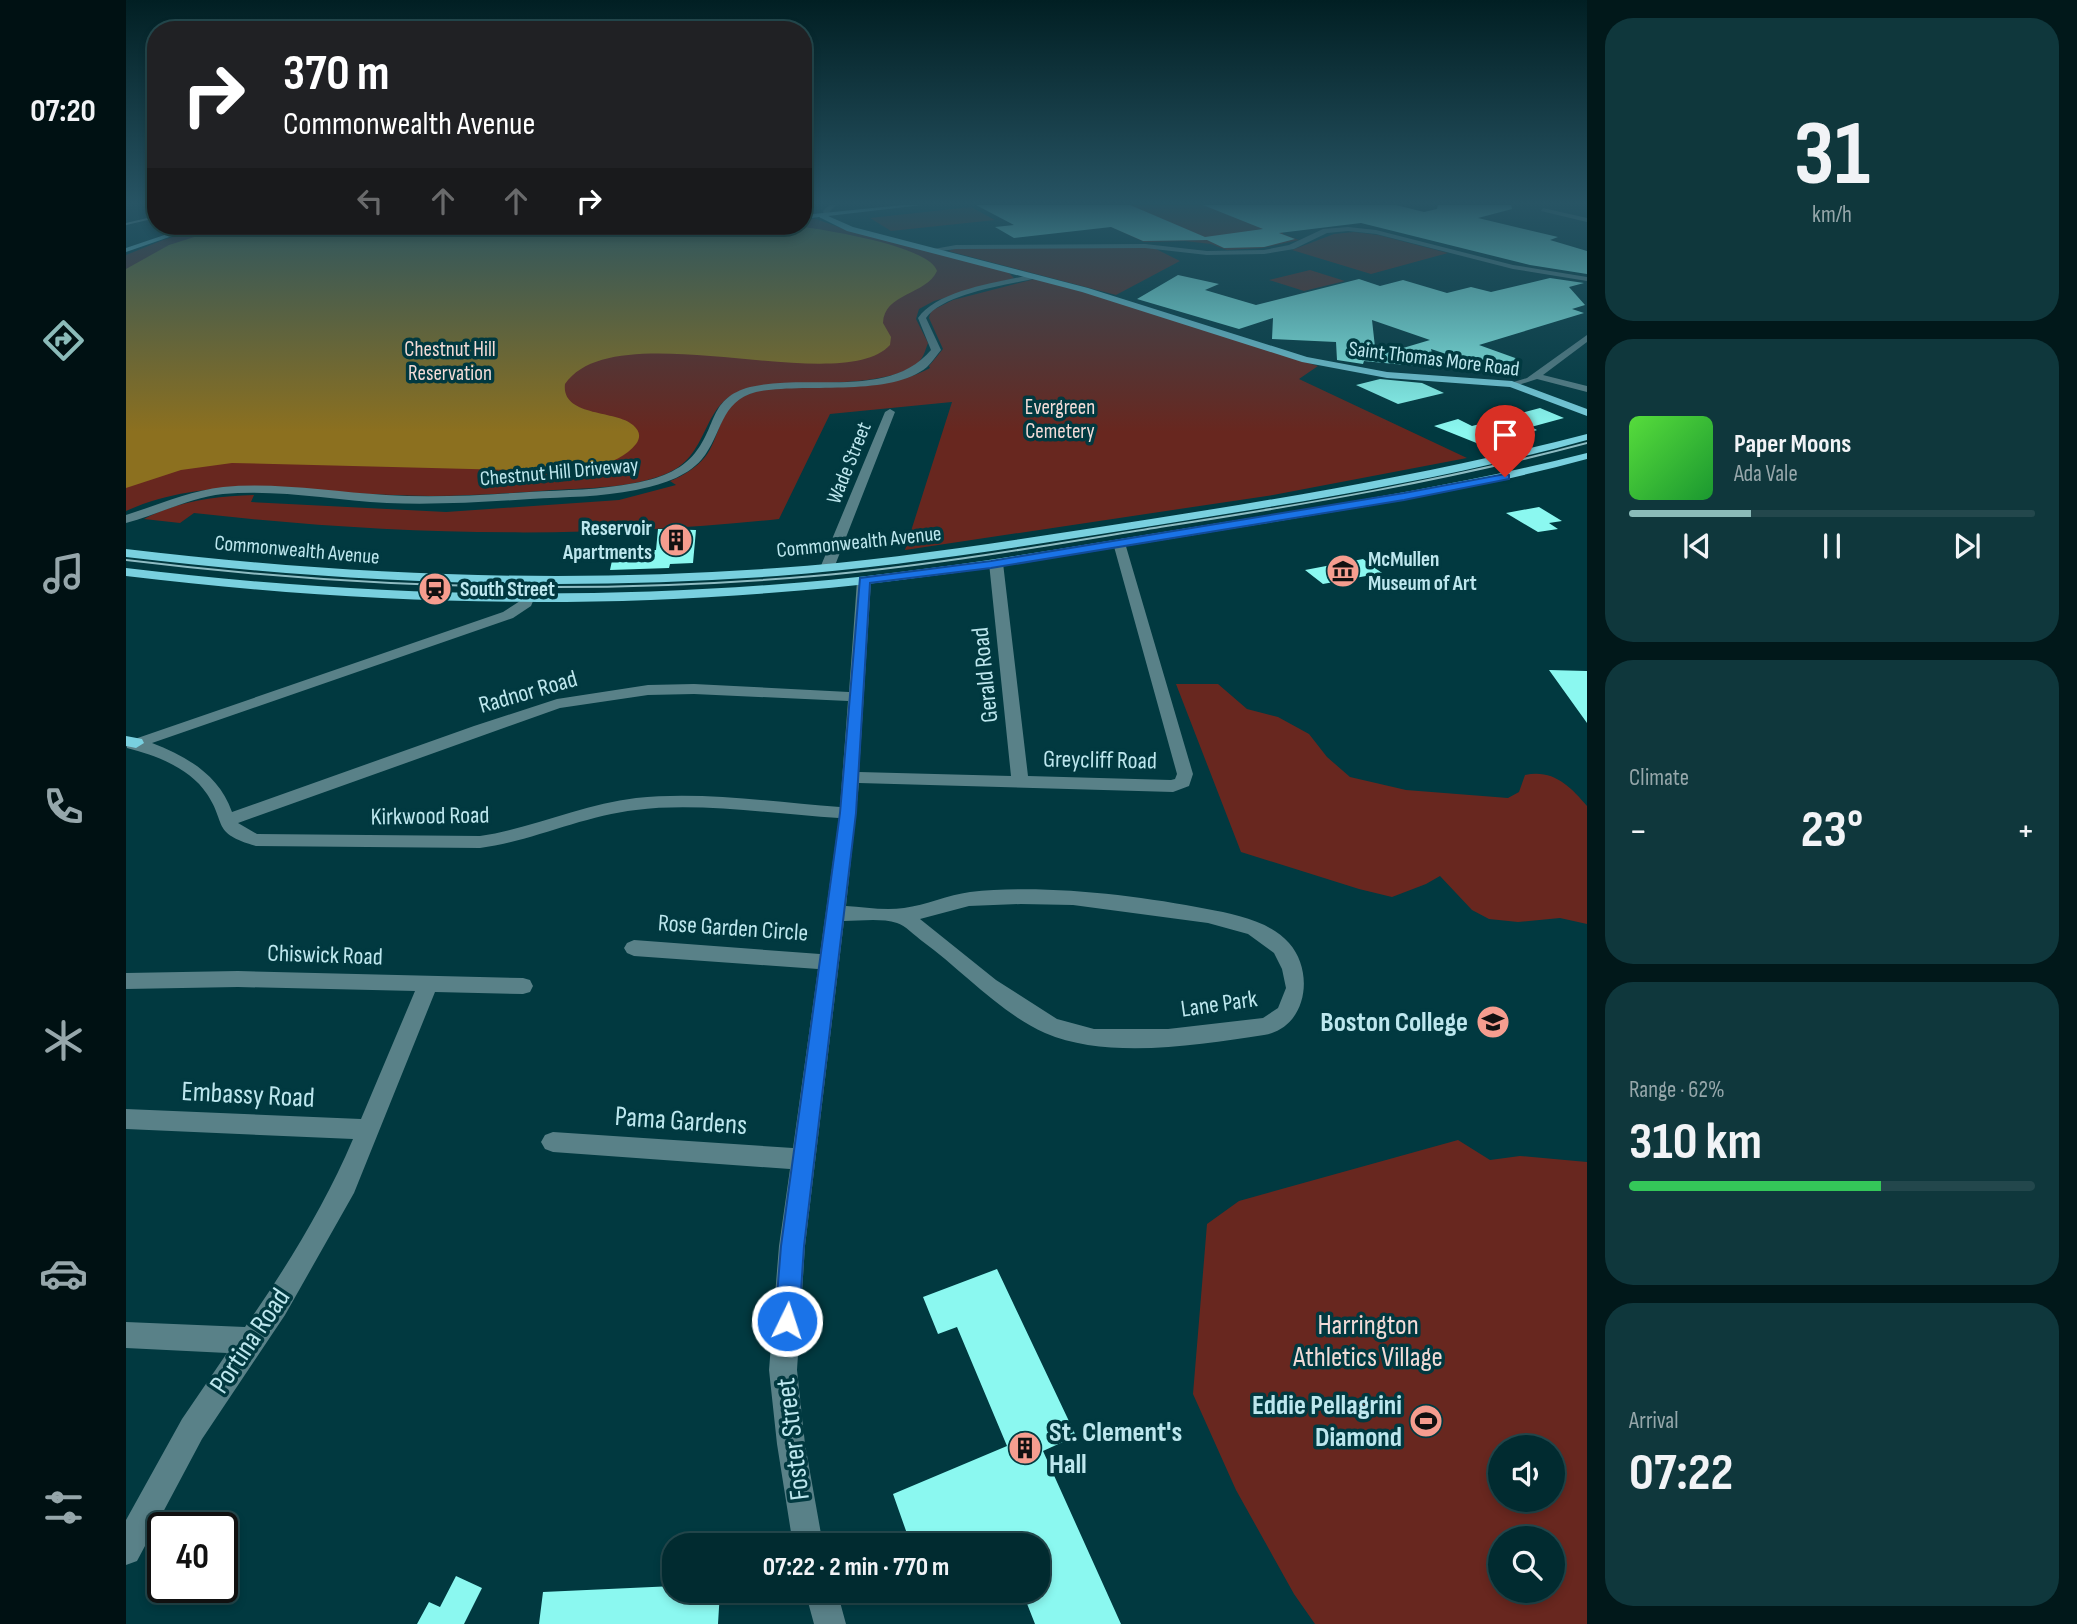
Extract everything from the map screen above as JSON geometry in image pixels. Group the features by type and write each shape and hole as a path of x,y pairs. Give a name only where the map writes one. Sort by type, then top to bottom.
{"main road":[{"name":"Saint Thomas More Road","path":"1050,281 1317,363 1398,376 1512,384 1587,413"},
{"name":"Commonwealth Avenue","path":"126,553 288,572 404,579 534,582 682,578 827,568 1046,539 1387,484 1505,459 1587,437"},
{"name":"Commonwealth Avenue","path":"126,572 304,592 528,599 710,593 864,580 996,563 1457,487 1587,456"},
{"path":"1046,539 1060,553"}],"street":[{"name":"Chestnut Hill Driveway","path":"129,519 186,497 235,490 440,501 600,491 645,484 678,472 699,456 720,409 732,398 769,387 861,382 908,372 929,360 936,350 922,318 927,309 1000,281"},
{"path":"1512,384 1525,382 1535,376 1587,338"},
{"path":"1535,376 1587,389"},
{"name":"Wade Street","path":"827,568 890,412"},
{"name":"Greycliff Road","path":"850,777 1173,786 1183,782 1185,774 1119,543"},
{"name":"Gerald Road","path":"996,563 1020,782"},
{"name":"Foster Street","path":"806,1533 791,1444 783,1370 792,1246 848,813 864,580"},
{"path":"129,743 516,612 528,599 534,582"},
{"name":"Radnor Road","path":"226,821 557,704 636,692 694,689 857,697"},
{"path":"129,743 161,753 207,782 218,797 226,821"},
{"name":"Kirkwood Road","path":"226,821 237,834 268,841 480,842 508,838 599,811 636,804 679,802 848,813"},
{"name":"Lane Park","path":"835,912 902,916 969,899 1021,897 1073,898 1208,916 1254,928 1282,948 1296,988 1286,1013 1268,1026 1168,1038 1094,1038 1051,1026 989,986 902,916"},
{"name":"Rose Garden Circle","path":"634,948 828,961"},
{"name":"Chiswick Road","path":"126,981 238,979 523,986"},
{"name":"Portina Road","path":"126,1550 192,1429 276,1306 345,1185 428,985"},
{"name":"Embassy Road","path":"126,1119 366,1129"},
{"name":"Pama Gardens","path":"553,1142 804,1159"},
{"path":"126,1335 251,1341"},
{"path":"824,1603 830,1624"}],"green space":[{"name":"Chestnut Hill Reservation","path":"126,281 1004,281 934,301 919,309 916,319 928,343 918,363 900,373 859,381 767,386 733,395 721,404 700,441 682,464 668,473 640,482 597,488 446,496 251,487 203,490 172,496 126,511"},
{"name":"Evergreen Cemetery","path":"1028,281 1042,281 1094,295 1318,366 1299,379 1467,458 1273,495 905,550 952,402 830,414 779,519 633,530 486,532 340,526 194,513 180,523 144,519 184,504 211,498 254,495 251,502 446,512 619,500 676,485 670,481 698,465 705,457 728,409 740,398 762,390 786,386 884,382 908,377 930,368 943,349 929,318 931,311 953,300"},
{"path":"1062,281 1143,281 1116,295"},
{"path":"1272,281 1345,281 1304,291"},
{"path":"1176,684 1218,684 1247,709 1278,717 1309,734 1327,757 1350,777 1406,790 1508,798 1519,792 1525,775 1544,774 1560,781 1587,806 1587,924 1560,918 1518,922 1489,919 1472,910 1440,876 1392,897 1241,852"},
{"name":"Harrington Athletics Village","path":"1458,1140 1490,1160 1520,1156 1587,1162 1587,1624 1315,1624 1294,1594 1236,1490 1193,1394 1207,1224 1239,1201"}],"shaded area":[{"path":"126,281 930,281 890,306 883,323 891,337 890,345 864,359 825,364 677,354 630,355 591,364 565,384 566,395 580,408 625,420 635,427 639,434 638,441 628,452 608,463 550,471 232,463 181,470 126,488"}],"building":[{"path":"1168,281 1204,281 1219,284 1205,290 1256,305 1352,281 1364,281 1380,286 1406,281 1447,293 1471,287 1491,292 1538,281 1584,283 1569,287 1585,305 1572,309 1584,313 1479,345 1518,359 1489,368 1431,349 1436,368 1337,360 1336,342 1272,339 1273,318 1239,329 1137,299","holes":["1372,320 1430,340 1376,356"]},
{"path":"1380,379 1422,383 1444,393 1398,404 1356,385"},
{"path":"1540,408 1564,418 1531,427 1537,430 1529,433 1484,446 1434,426 1458,419 1472,426"},
{"path":"1539,507 1562,521 1549,523 1558,529 1538,532 1506,513"},
{"name":"Reservoir Apartments","path":"658,529 696,530 693,563 670,564 669,568 610,570 614,551 656,550"},
{"name":"McMullen Museum of Art","path":"1363,559 1382,573 1323,584 1305,570"},
{"path":"1549,670 1587,671 1587,723"},
{"name":"St. Clement's Hall","path":"997,1269 1076,1436 1043,1451 1121,1624 1035,1624 1027,1603 1050,1603 1050,1533 907,1533 893,1494 1007,1446 957,1327 938,1334 923,1297"},
{"path":"456,1576 482,1588 464,1624 417,1624 429,1602 440,1607"},
{"path":"662,1587 662,1603 719,1603 718,1624 539,1624 543,1592"}],"tram line":[{"path":"126,560 298,577 470,586 642,586 814,576 902,567 1272,509 1430,480 1587,443"}],"place":[{"name":"Reservoir Apartments","path":"676,540"},
{"name":"McMullen Museum of Art","path":"1343,571"},
{"name":"South Street","path":"435,589"},
{"name":"Boston College","path":"1493,1022"},
{"name":"Eddie Pellagrini Diamond","path":"1426,1421"},
{"name":"St. Clement's Hall","path":"1025,1448"}],"route":[{"path":"787,1321 792,1246 848,813 864,580 991,564 1404,497 1505,477"}]}
